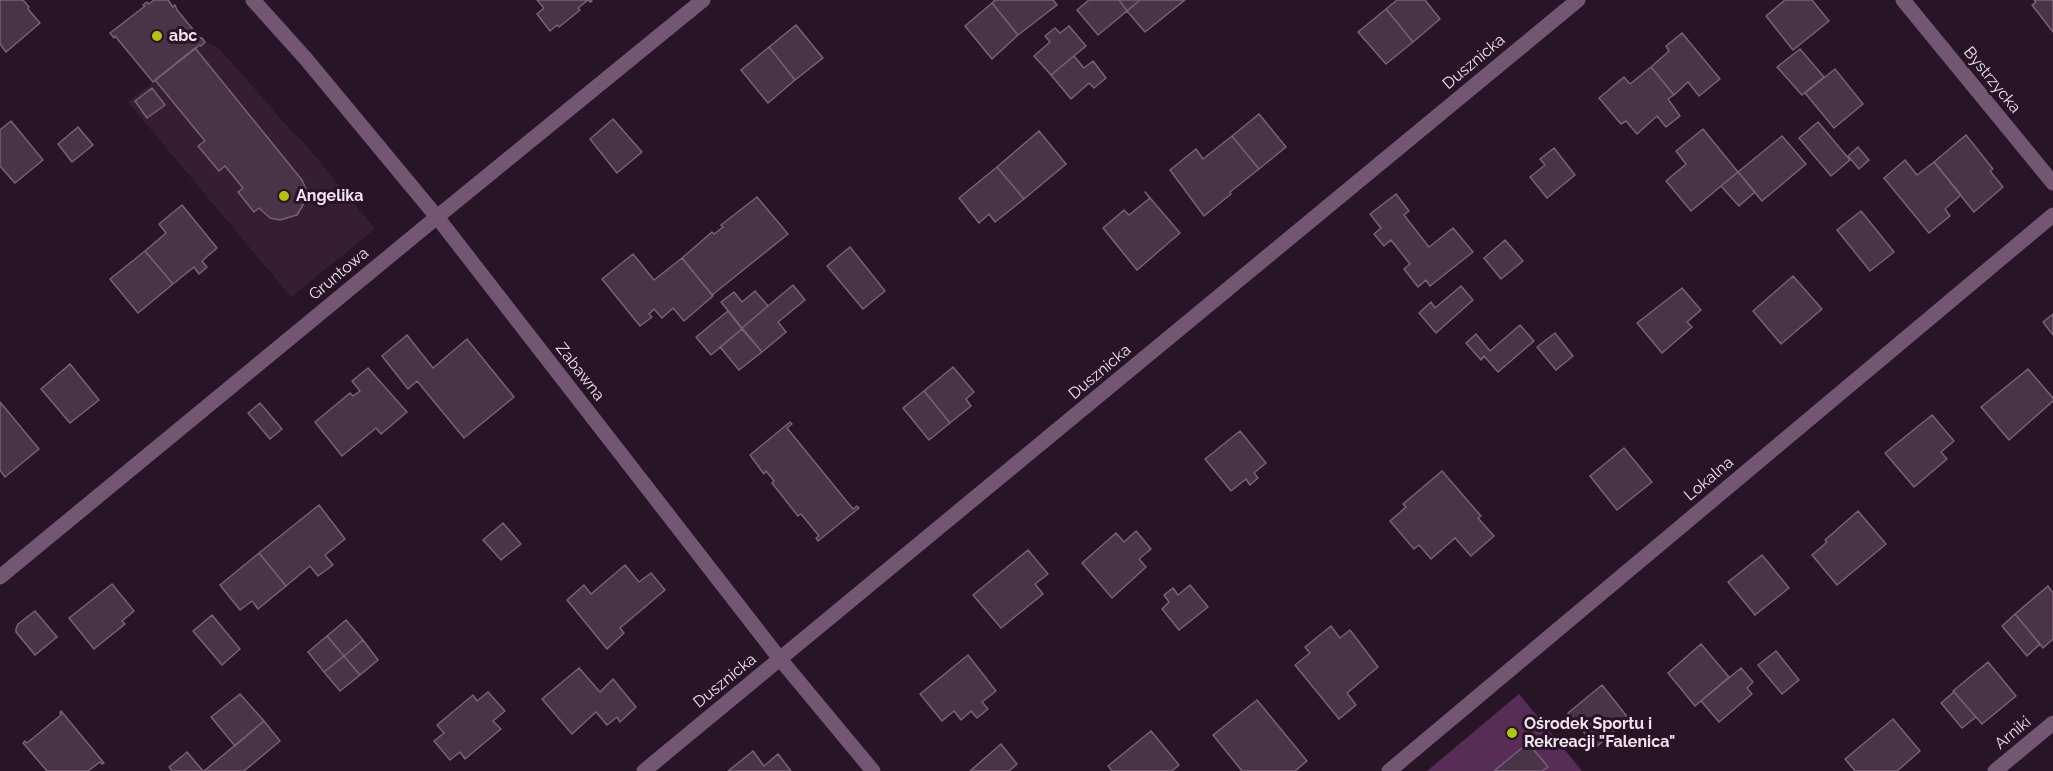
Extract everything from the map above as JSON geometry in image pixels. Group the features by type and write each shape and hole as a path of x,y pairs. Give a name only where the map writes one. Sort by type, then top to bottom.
{"street":[{"name":"Zabawna","path":"253,0 306,59 437,217 780,659 873,771"},
{"name":"Gruntowa","path":"0,578 703,0"},
{"name":"Dusznicka","path":"644,771 1578,0"},
{"name":"Bystrzycka","path":"1903,0 2053,183"},
{"name":"Lokalna","path":"1389,771 2053,215"},
{"name":"Arniki","path":"1995,771 2053,723"}],"shaded area":[{"path":"205,42 219,48 301,139 375,229 291,297 128,102"},
{"name":"Ośrodek Sportu i Rekreacji \"Falenica\"","path":"1519,694 1582,771 1427,771"}],"building":[{"path":"0,0 23,0 40,23 6,52 0,44"},
{"path":"154,0 168,0 173,7 175,5 205,42 153,82 110,33 147,2 149,4"},
{"path":"537,0 588,0 578,8 580,10 559,27 557,25 550,31 537,14 544,8"},
{"path":"995,0 1053,0 1057,5 1018,35 992,3"},
{"path":"1089,0 1119,0 1127,11 1098,35 1077,10"},
{"path":"1119,0 1140,0 1127,11"},
{"path":"1140,0 1185,0 1145,32 1127,11"},
{"path":"1397,0 1425,0 1440,19 1413,42 1386,9"},
{"path":"1785,0 1812,0 1829,21 1793,50 1766,16"},
{"path":"2034,0 2053,0 2053,32 2032,5 2036,2"},
{"path":"992,3 1018,35 992,59 965,26"},
{"path":"1386,9 1413,42 1386,64 1358,32"},
{"path":"796,25 823,58 795,80 769,47"},
{"path":"1069,26 1086,46 1051,75 1034,56 1050,42 1045,36 1055,28 1060,33"},
{"path":"1682,33 1720,79 1699,96 1688,82 1674,95 1651,67 1669,51 1666,46"},
{"path":"769,47 795,80 768,103 741,70"},
{"path":"195,48 302,180 306,189 306,200 297,215 280,220 270,218 259,208 254,212 238,192 243,188 225,166 219,171 198,146 205,141 155,80"},
{"path":"1800,49 1824,77 1802,95 1777,67"},
{"path":"1074,56 1084,68 1093,61 1106,78 1094,88 1089,83 1071,99 1051,75"},
{"path":"1651,67 1674,95 1668,99 1680,116 1666,127 1657,116 1637,134 1626,121 1621,124 1599,98 1624,77 1630,84"},
{"path":"1835,69 1863,104 1834,128 1805,93"},
{"path":"152,88 165,105 147,118 135,101"},
{"path":"1259,114 1286,147 1259,169 1232,136"},
{"path":"613,119 642,152 617,173 590,139"},
{"path":"11,121 43,160 15,183 0,166 0,130"},
{"path":"1818,122 1850,160 1831,176 1799,138"},
{"path":"78,127 93,145 72,162 58,144"},
{"path":"1703,129 1738,172 1691,211 1666,181 1686,164 1676,151"},
{"path":"1039,131 1066,164 1024,199 997,167"},
{"path":"1966,135 1993,169 1990,171 2003,187 1974,212 1934,162"},
{"path":"1232,136 1259,169 1204,216 1170,170 1196,149 1203,159"},
{"path":"1782,136 1806,164 1762,201 1738,172"},
{"path":"1858,147 1869,160 1859,169 1848,156"},
{"path":"1554,148 1575,175 1547,198 1530,177 1545,165 1540,159"},
{"path":"1905,160 1917,175 1934,162 1961,195 1945,209 1950,216 1929,233 1884,178"},
{"path":"997,167 1024,199 995,222 989,214 979,223 959,198"},
{"path":"1738,172 1755,192 1739,206 1721,186"},
{"path":"1145,192 1180,233 1137,270 1103,228 1124,210 1129,215 1150,198"},
{"path":"1396,194 1409,211 1404,215 1429,247 1453,228 1473,252 1430,286 1426,280 1418,287 1404,269 1410,264 1391,240 1384,246 1374,234 1381,228 1370,214"},
{"path":"757,197 788,234 712,295 682,258 712,232 714,234 723,227 721,225"},
{"path":"182,205 217,248 202,261 207,267 199,274 194,267 173,284 145,251 166,233 159,224"},
{"path":"1861,211 1894,252 1870,271 1837,230"},
{"path":"1505,240 1523,261 1501,279 1484,258"},
{"path":"850,247 885,291 863,309 827,266"},
{"path":"145,251 173,284 138,313 110,279"},
{"path":"633,254 654,280 682,258 713,296 684,321 673,308 662,318 654,309 649,314 652,317 640,326 602,279"},
{"path":"1793,276 1822,309 1781,344 1753,311"},
{"path":"793,285 805,300 778,322 786,332 762,352 742,328"},
{"path":"1461,286 1473,300 1436,333 1419,313 1431,302 1435,308"},
{"path":"1682,288 1701,310 1687,322 1692,327 1662,353 1637,323"},
{"path":"755,291 768,306 742,328 721,302 734,292 742,302"},
{"path":"728,311 742,329 711,355 696,337"},
{"path":"2053,314 2053,335 2043,322"},
{"path":"1520,325 1534,341 1498,372 1484,356 1481,360 1466,343 1476,334 1490,351"},
{"path":"742,329 762,352 739,370 720,347"},
{"path":"1555,333 1573,356 1556,370 1537,347"},
{"path":"407,335 433,368 467,339 514,397 464,438 417,381 408,389 382,356"},
{"path":"70,364 99,400 70,423 41,389"},
{"path":"953,367 974,392 966,399 971,406 950,423 924,391"},
{"path":"368,368 407,412 381,434 376,428 342,456 315,422 350,393 353,396 360,391 352,381"},
{"path":"2028,369 2053,398 2053,401 2009,440 1981,407"},
{"path":"924,391 950,423 929,440 903,408"},
{"path":"0,402 39,449 5,477 0,470"},
{"path":"260,403 282,429 270,439 248,413"},
{"path":"1932,415 1954,441 1941,452 1947,459 1914,487 1885,453"},
{"path":"790,422 792,424 787,428 853,509 857,506 859,508 818,541 816,538 819,536 801,514 798,516 772,483 774,481 766,471 764,474 750,455"},
{"path":"1240,431 1266,463 1254,473 1258,478 1250,485 1246,479 1231,491 1205,459"},
{"path":"1624,448 1652,482 1617,510 1590,476"},
{"path":"1442,471 1481,516 1478,518 1494,536 1471,556 1455,538 1431,559 1419,545 1414,549 1390,521 1406,507 1403,504"},
{"path":"319,505 345,539 325,555 333,565 318,576 310,566 286,586 259,553"},
{"path":"1858,511 1886,544 1837,585 1812,555 1827,542 1825,540"},
{"path":"503,523 521,544 501,560 483,540"},
{"path":"1136,531 1151,549 1139,559 1146,567 1112,598 1082,563 1116,533 1124,542"},
{"path":"1028,550 1048,574 1035,584 1043,594 1001,628 973,595"},
{"path":"259,553 286,586 258,609 252,601 240,610 220,585"},
{"path":"1762,555 1789,588 1755,615 1728,582"},
{"path":"625,565 639,582 651,573 665,590 620,628 624,633 607,649 567,600 584,585 591,594"},
{"path":"112,584 134,611 122,621 125,624 94,649 69,618"},
{"path":"1190,585 1208,607 1179,630 1162,609 1169,602 1164,595 1173,588 1178,595"},
{"path":"2048,586 2053,593 2053,639 2043,648 2015,614"},
{"path":"35,611 57,637 35,655 16,629 18,624"},
{"path":"2015,614 2040,644 2027,656 2002,626"},
{"path":"212,615 240,649 222,665 193,631"},
{"path":"346,620 363,640 344,656 327,636"},
{"path":"1331,626 1340,638 1350,630 1378,667 1347,693 1356,705 1339,719 1295,665 1310,653 1305,647"},
{"path":"327,636 344,656 324,672 308,652"},
{"path":"363,640 378,660 360,675 344,656"},
{"path":"1701,644 1729,677 1695,706 1668,673"},
{"path":"1776,651 1799,680 1782,694 1758,665"},
{"path":"968,655 996,691 982,702 988,709 977,718 971,711 961,720 954,711 942,721 920,694"},
{"path":"344,656 360,675 340,691 324,672"},
{"path":"1988,662 2016,696 1982,724 1953,691"},
{"path":"579,668 600,692 613,679 636,707 620,722 617,717 607,725 596,712 572,734 542,699"},
{"path":"1741,668 1753,682 1747,688 1752,694 1719,722 1701,701"},
{"path":"1602,685 1629,719 1596,747 1568,713"},
{"path":"488,692 505,711 493,721 501,729 465,759 460,752 450,760 434,741 444,733 437,725 473,695 477,701"},
{"path":"1954,692 1976,717 1962,728 1941,703"},
{"path":"240,694 264,721 235,746 211,717"},
{"path":"1257,700 1307,761 1295,771 1242,771 1213,735"},
{"path":"61,711 104,763 100,762 88,771 47,771 23,743 25,741 27,743 61,715"},
{"path":"1893,719 1920,751 1897,771 1855,771 1845,759"},
{"path":"264,721 280,741 244,771 204,771"},
{"path":"1151,731 1179,765 1172,771 1112,771 1108,766"},
{"path":"1528,743 1548,767 1542,771 1494,771"},
{"path":"1001,744 1017,764 1009,771 970,771"},
{"path":"753,751 764,766 778,754 791,771 728,771"},
{"path":"187,752 203,771 172,771 169,767"}],"place":[{"name":"abc","path":"157,36"},
{"name":"Angelika","path":"284,196"},
{"name":"Ośrodek Sportu i Rekreacji \"Falenica\"","path":"1512,733"}]}
